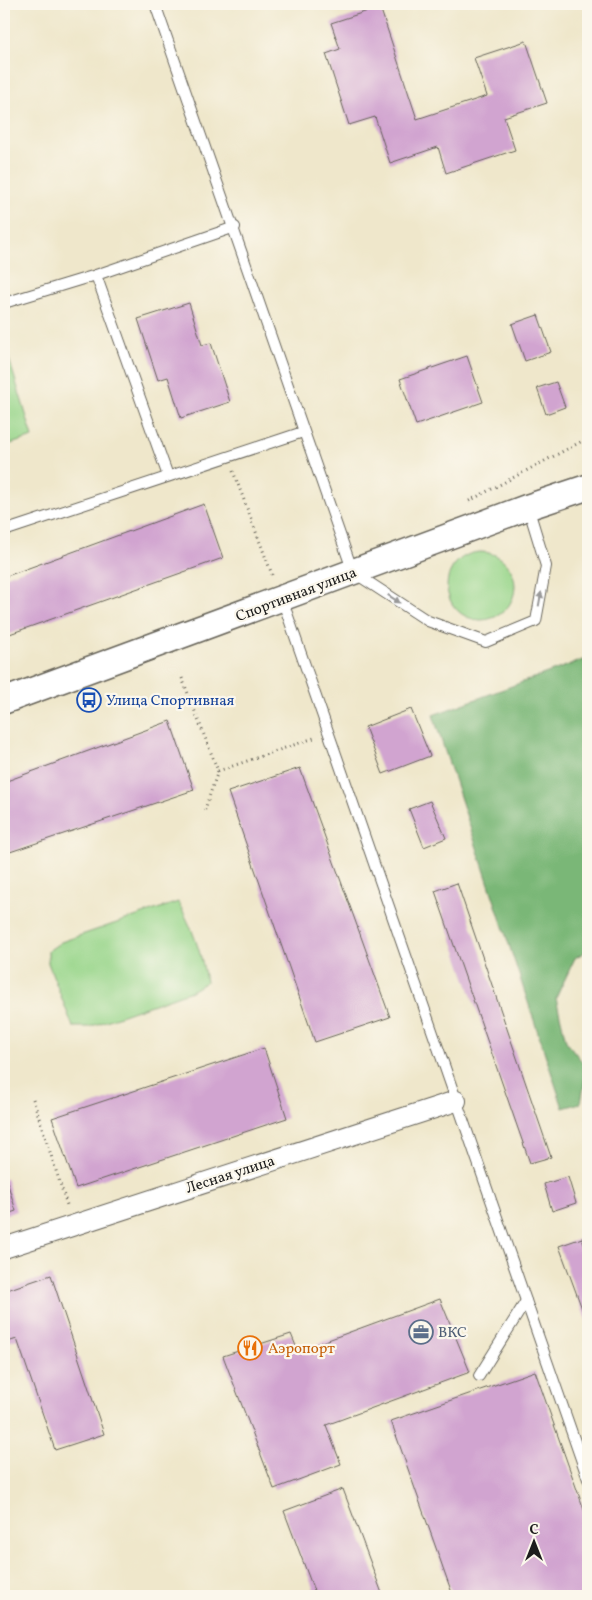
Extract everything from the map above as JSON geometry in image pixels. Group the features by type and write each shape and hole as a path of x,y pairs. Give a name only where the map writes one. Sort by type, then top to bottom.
{"street":[{"name":"Спортивная улица","path":"4,701 528,507 588,487"},
{"name":"Лесная улица","path":"4,1248 456,1101"}],"lane":[{"path":"155,4 235,227 303,432 353,572 428,622 486,642 536,622 546,566 528,507"},
{"path":"4,303 96,275 235,227"},
{"path":"96,275 168,476"},
{"path":"4,531 303,432"},
{"path":"282,599 588,1479"},
{"path":"479,1376 526,1301"}],"path":[{"path":"463,504 588,438"},
{"path":"228,456 272,575"},
{"path":"182,678 218,772 204,812"},
{"path":"218,772 328,733"},
{"path":"33,1099 73,1225"}],"green space":[{"path":"4,343 33,437 4,446"},
{"path":"481,552 494,555 505,562 512,573 515,586 512,599 505,610 494,617 481,620 468,617 457,610 450,599 447,586 450,573 457,562 468,555"},
{"path":"588,658 588,950 575,958 556,998 566,1041 587,1068 581,1103 563,1108 433,715"},
{"path":"178,902 196,941 206,982 191,991 89,1027 73,1027 48,963 48,951 61,942"}],"building":[{"path":"380,7 417,119 487,96 474,58 526,41 547,103 504,117 515,150 446,173 438,147 390,163 375,117 349,125 326,54 340,49 331,23"},
{"path":"189,303 202,345 211,343 230,402 181,418 168,377 158,380 138,319"},
{"path":"538,315 551,352 525,361 512,324"},
{"path":"467,356 483,402 416,425 400,379"},
{"path":"556,382 565,407 546,414 537,388"},
{"path":"204,504 223,558 4,636 4,577"},
{"path":"411,709 430,756 383,774 365,727"},
{"path":"170,721 194,790 4,854 4,782"},
{"path":"300,768 390,1017 315,1042 228,792"},
{"path":"430,801 446,838 424,847 409,809"},
{"path":"457,883 551,1157 530,1163 435,891"},
{"path":"264,1048 287,1118 76,1188 52,1118"},
{"path":"568,1177 576,1203 552,1211 544,1184"},
{"path":"6,1178 16,1211 4,1215 4,1179"},
{"path":"582,1238 588,1254 588,1325 559,1246"},
{"path":"51,1275 104,1434 55,1450 17,1339 4,1343 4,1291"},
{"path":"440,1299 470,1372 326,1425 341,1464 274,1489 223,1356 291,1334 298,1351"},
{"path":"535,1371 588,1521 588,1596 453,1596 391,1421"},
{"path":"343,1489 383,1596 316,1596 284,1511"}],"place":[{"name":"Улица Спортивная","path":"89,700"},
{"name":"ВКС","path":"421,1332"},
{"name":"Аэропорт","path":"250,1348"}]}
